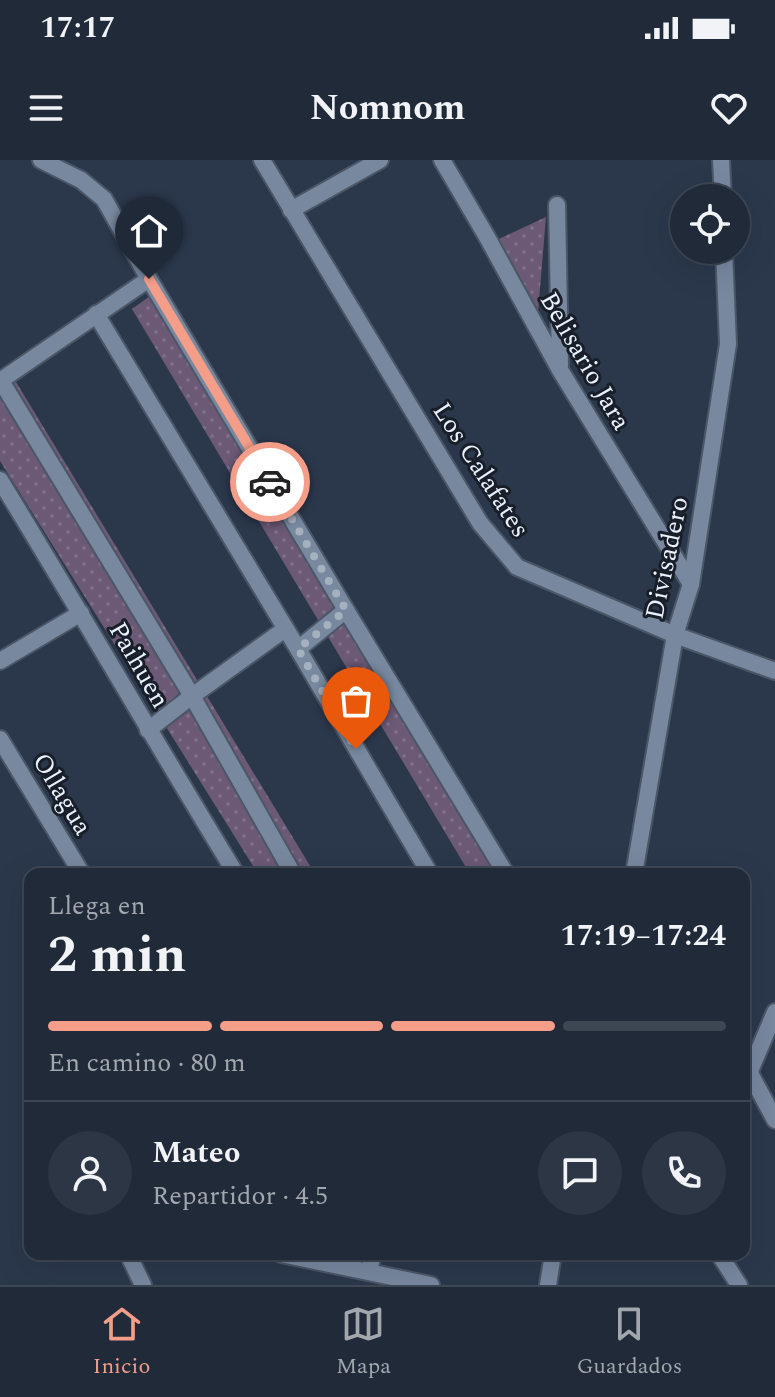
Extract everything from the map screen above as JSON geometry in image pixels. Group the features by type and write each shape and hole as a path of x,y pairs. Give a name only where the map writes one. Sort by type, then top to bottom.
{"street":[{"path":"41,160 81,180 104,199 502,868"},
{"name":"Los Calafates","path":"262,160 480,523 517,567 675,635 775,671"},
{"path":"291,210 380,160"},
{"name":"Belisario Jara","path":"442,160 560,370 691,584"},
{"path":"721,160 722,184"},
{"path":"557,205 560,370"},
{"name":"Divisadero","path":"635,868 675,635 691,584 728,344 725,264"},
{"path":"149,279 1,381 192,696 290,868"},
{"path":"96,314 426,868"},
{"name":"Paihuen","path":"0,480 232,868"},
{"path":"298,649 346,610"},
{"path":"0,661 81,613"},
{"path":"148,730 285,629"},
{"name":"Ollagua","path":"0,739 78,868"},
{"path":"750,1061 775,1012"},
{"path":"750,1073 775,1120"},
{"path":"131,1260 143,1285"},
{"path":"312,1260 431,1285"},
{"path":"369,1271 372,1260"},
{"path":"548,1285 552,1260"},
{"path":"723,1260 739,1285"}],"shaded area":[{"path":"546,217 536,336 486,245"},
{"path":"161,288 506,868 466,868 132,309"},
{"path":"13,377 311,868 254,868 0,461 0,384"}],"way so far":[{"path":"270,482 346,610 298,649 356,749"}],"route":[{"path":"149,279 270,482"}]}
